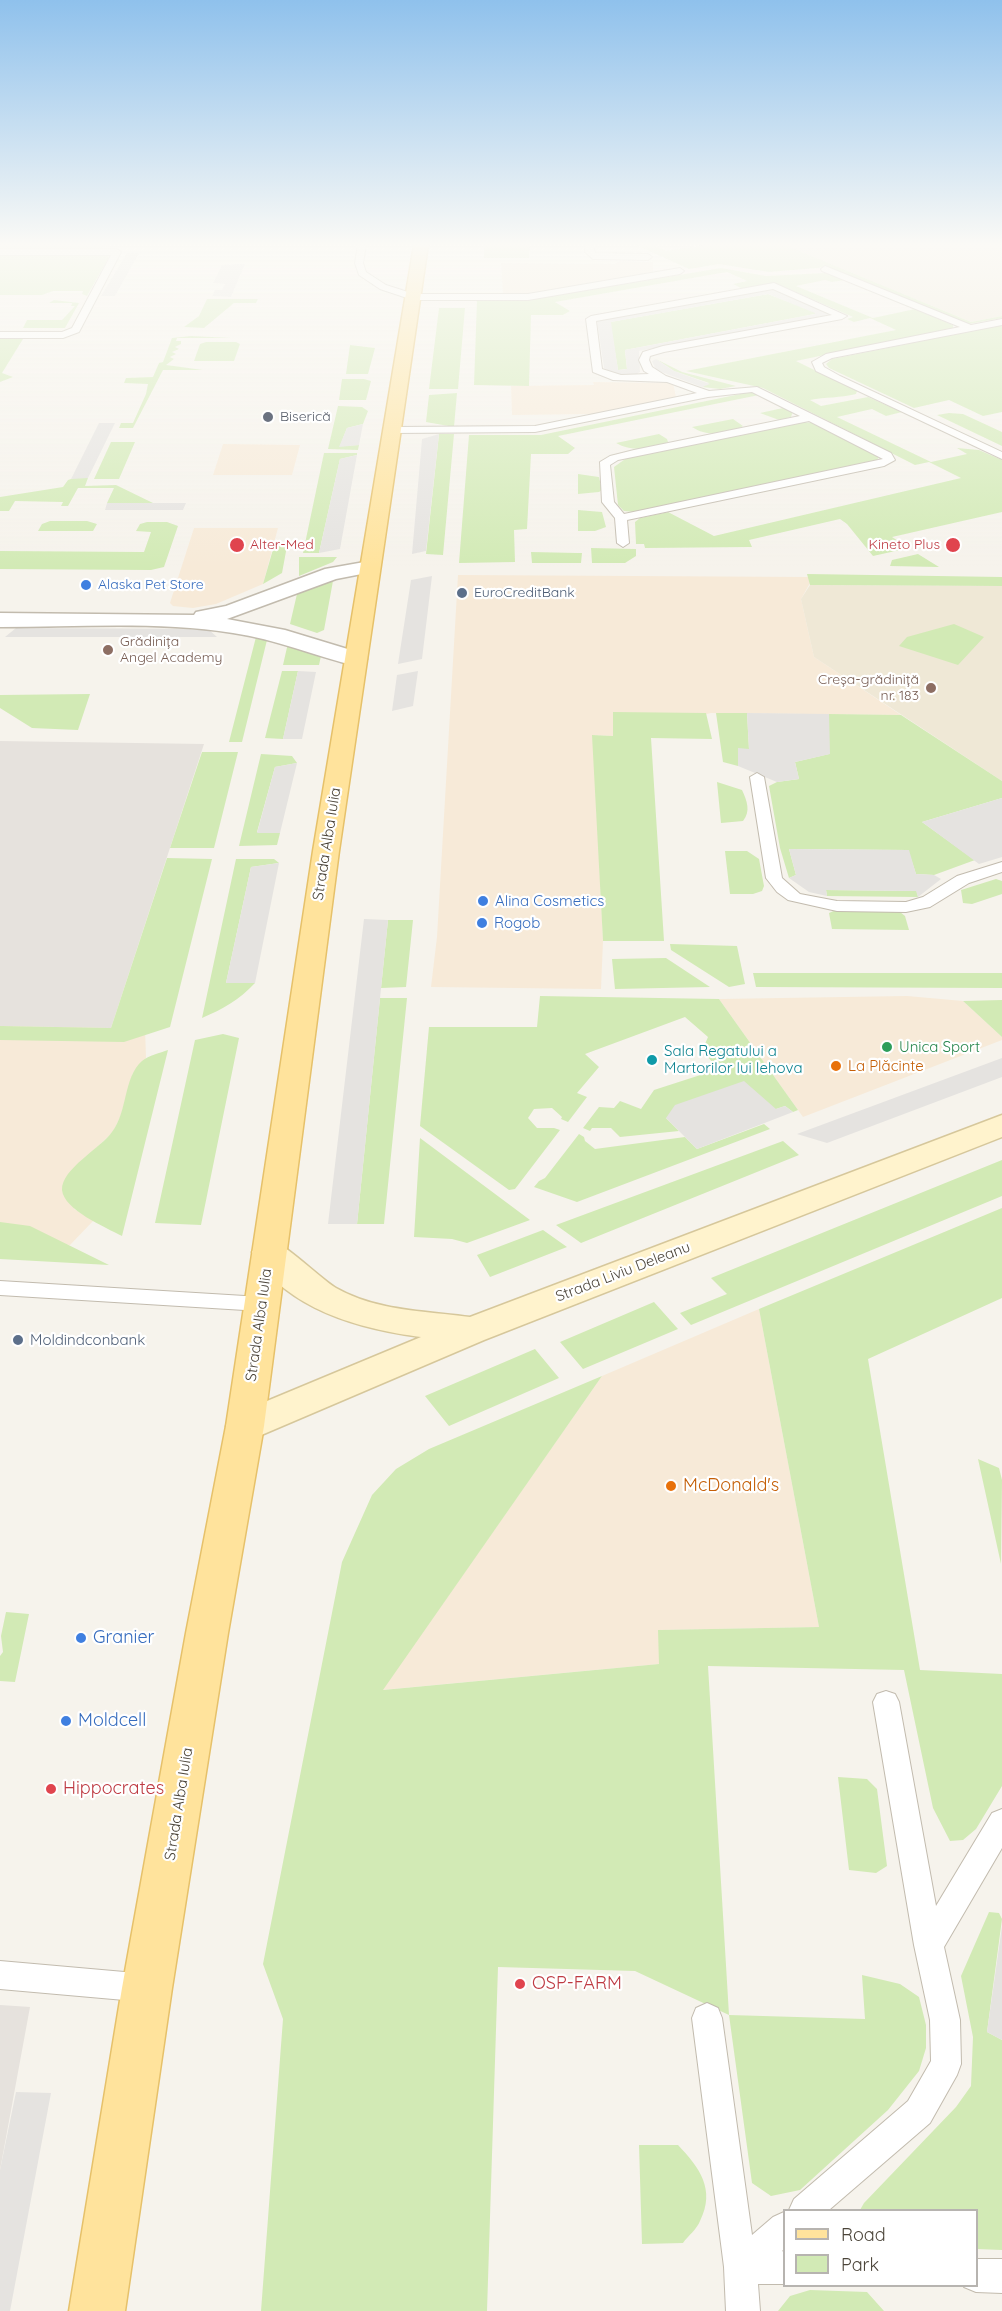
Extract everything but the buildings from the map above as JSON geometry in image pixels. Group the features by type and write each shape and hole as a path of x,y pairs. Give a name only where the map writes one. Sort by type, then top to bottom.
{"main road":[{"name":"Strada Alba Iulia","path":"97,2311 147,1988 207,1633 245,1426 268,1252 404,353"},
{"name":"Strada Liviu Deleanu","path":"245,1426 471,1330 1002,1125"},
{"path":"268,1252 308,1287 345,1307 386,1319 471,1330"}],"street":[{"path":"185,621 232,611 332,573 370,567"},
{"path":"0,620 185,621 233,626 277,635 356,659"}],"lane":[{"path":"595,353 597,370 611,377 663,378"},
{"path":"650,353 646,354 644,360 648,369 663,378 708,394"},
{"path":"845,353 829,356 816,362 817,365 836,378 1002,456"},
{"path":"392,429 535,429 708,394 753,389 887,455 889,460 884,463 621,518"},
{"path":"623,543 621,518 608,502 604,464 614,458 811,417"},
{"path":"757,777 774,878 784,890 794,897 809,902 844,906 908,906 931,901 959,881 1002,867"},
{"path":"0,1288 261,1304"},
{"path":"807,2209 919,2112 946,2064 945,2020 929,1945 886,1702"},
{"path":"929,1945 1002,1822"},
{"path":"0,1975 147,1988"},
{"path":"707,2018 740,2267 742,2311"},
{"path":"740,2267 783,2229"},
{"path":"740,2267 783,2268"},
{"path":"978,2276 1002,2276"}],"shaded area":[{"path":"602,353 615,353 618,370 627,369 625,353 639,353 640,372 635,375 613,374 604,368"},
{"path":"656,359 674,371 710,384 702,387 656,370 652,361"},
{"path":"593,382 673,383 676,397 592,414 512,415 511,386 594,385"},
{"path":"99,423 115,423 88,478 71,479"},
{"path":"363,424 359,445 339,447 347,428"},
{"path":"439,434 426,551 412,554 422,439"},
{"path":"223,444 300,445 292,475 213,475"},
{"path":"357,455 340,549 319,553 340,459"},
{"path":"107,503 186,503 183,510 105,510"},
{"path":"194,528 278,528 263,584 216,604 193,608 173,606 170,603"},
{"path":"458,575 809,577 810,583 801,599 814,657 901,715 711,713 613,736 593,735 603,941 601,989 431,987 437,937"},
{"path":"432,576 422,659 398,664 411,580"},
{"name":"Creșa-grădiniță nr. 183","path":"810,585 1002,586 1002,781 814,657 801,599"},
{"path":"16,628 208,629 217,637 5,637"},
{"path":"298,671 316,672 302,739 283,739"},
{"path":"418,671 413,706 392,711 397,675"},
{"path":"747,713 829,714 830,754 795,762 799,779 777,782 738,766 738,748 749,749"},
{"path":"0,741 204,744 111,1028 0,1026"},
{"path":"297,763 280,833 257,833 275,767"},
{"path":"1002,798 1002,857 979,864 922,822"},
{"path":"789,849 909,850 916,874 934,875 941,879 918,897 916,891 826,890 827,896 809,892 789,878 796,875"},
{"path":"279,863 255,983 226,983 251,867"},
{"path":"364,919 388,920 357,1224 328,1224"},
{"path":"907,996 963,1001 1002,1037 1002,1040 803,1117 719,999"},
{"path":"0,1026 145,1028 146,1058 133,1073 121,1115 113,1132 92,1152 74,1209 94,1220 70,1245 0,1242"},
{"path":"1002,1058 1002,1077 827,1143 797,1134"},
{"path":"744,1081 776,1109 785,1106 793,1112 697,1149 666,1118 675,1105"},
{"name":"McDonald's","path":"759,1309 819,1627 659,1630 659,1664 382,1690 602,1376"},
{"path":"1002,1926 1002,2040 987,2032"},
{"path":"0,2005 30,2007 0,2170"},
{"path":"16,2092 51,2093 10,2311 0,2311 0,2170"}],"green space":[{"path":"0,353 14,353 2,373 13,377 0,382"},
{"path":"166,353 174,353 176,354 170,357 174,359 166,365 203,370 163,370 133,428 119,428 121,423 133,423 148,384 124,383 126,378 153,377 159,363 163,362"},
{"path":"197,353 237,353 234,361 194,361"},
{"path":"349,353 374,353 368,374 346,374"},
{"path":"433,353 461,353 458,389 429,389"},
{"path":"475,353 530,353 529,386 474,385"},
{"path":"615,353 625,353 627,369 618,370"},
{"path":"779,353 835,353 796,361 857,391 856,394 810,400 821,406 868,397 902,412 886,416 872,409 837,417 931,462 967,454 957,448 979,450 1002,460 1002,512 892,537 909,548 873,556 847,524 840,519 749,540 752,547 645,548 644,544 636,544 635,522 640,518 668,512 714,536 961,478 929,462 915,465 763,388 686,371"},
{"path":"863,353 1002,353 1002,412 983,416 949,400 914,408 829,368 826,364 832,359"},
{"path":"656,359 682,372 736,386 720,389 702,387 709,383 674,371"},
{"path":"342,379 371,381 366,400 339,400"},
{"path":"755,391 793,411 791,417 779,420 760,413 783,408 759,395 558,436 575,448 568,454 531,454 527,529 514,530 515,562 459,563 469,435 541,435"},
{"path":"457,393 454,427 426,422 429,395"},
{"path":"338,406 362,407 368,411 363,424 347,428 340,446 359,445 358,450 328,449"},
{"path":"963,414 1002,432 1002,446 937,415"},
{"path":"733,419 743,426 717,434 692,427"},
{"path":"804,422 813,423 878,454 879,457 869,463 634,512 624,511 618,505 614,467 628,457"},
{"path":"439,434 454,434 443,555 426,554"},
{"path":"659,434 668,442 641,449 628,448 616,443"},
{"path":"111,442 135,442 119,479 94,479"},
{"path":"324,453 357,453 357,455 340,459 319,553 303,553"},
{"path":"578,474 599,477 602,490 578,494"},
{"path":"88,478 85,486 116,485 153,503 107,503 114,488 78,488 68,506 61,506 63,502 15,501 9,511 0,511 0,497 63,487 68,480"},
{"path":"578,510 602,512 606,527 595,531 578,531"},
{"path":"50,521 87,521 97,524 93,531 38,531 42,524"},
{"path":"167,522 178,526 164,567 151,570 0,569 0,551 144,552 151,532 136,531 140,524"},
{"path":"274,546 287,546 282,573 263,584"},
{"path":"591,548 636,549 636,556 625,563 592,563"},
{"path":"531,552 582,553 581,563 532,563"},
{"path":"918,554 939,567 890,566 892,560"},
{"path":"299,557 337,557 333,562 299,576"},
{"path":"807,574 1002,577 1002,586 810,585"},
{"path":"333,581 324,630 317,633 290,624 297,594"},
{"path":"954,624 984,637 958,665 899,646 907,637"},
{"path":"256,637 267,640 242,742 229,742"},
{"path":"288,643 317,652 321,656 319,665 283,665"},
{"path":"282,671 298,671 283,739 265,738"},
{"path":"90,694 78,730 32,728 0,708 0,695"},
{"path":"613,712 706,713 712,739 651,738 664,941 603,941 592,735 613,736"},
{"path":"716,713 747,713 749,749 738,749 738,766 723,762"},
{"path":"829,714 901,715 1002,781 1002,798 922,822 975,860 934,875 916,874 908,850 789,849 796,875 789,878 780,848 769,786 777,782 799,779 795,762 829,754"},
{"path":"202,752 238,752 214,848 170,848"},
{"path":"261,754 292,756 297,763 275,767 257,832 280,833 277,845 239,846"},
{"path":"717,782 742,790 748,810 743,821 721,823"},
{"path":"725,851 747,851 759,859 764,886 762,891 753,894 730,894"},
{"path":"167,858 212,859 170,1027 124,1042 0,1040 0,1026 111,1028"},
{"path":"236,859 274,859 279,863 251,867 226,983 255,983 230,1004 202,1018"},
{"path":"996,879 1002,881 1002,894 972,904 963,903 961,890"},
{"path":"826,890 917,891 918,897 827,896"},
{"path":"836,910 900,912 905,916 909,930 832,929 829,913"},
{"path":"388,920 413,920 406,987 381,988"},
{"path":"670,944 737,946 745,984 729,987 671,950"},
{"path":"666,958 710,987 615,989 612,959"},
{"path":"753,973 1002,973 1002,988 756,987"},
{"path":"540,996 719,999 798,1110 793,1112 785,1106 776,1109 666,1118 679,1131 620,1137 611,1128 592,1128 590,1131 583,1128 599,1107 614,1108 620,1101 641,1109 654,1090 719,1069 702,1051 708,1037 685,1017 585,1054 599,1067 577,1093 587,1097 568,1122 561,1119 562,1117 552,1108 534,1109 528,1118 537,1128 560,1130 515,1189 509,1190 420,1126 429,1027 537,1027"},
{"path":"380,998 407,998 384,1224 357,1224"},
{"path":"1002,1000 1002,1037 963,1001"},
{"path":"223,1034 239,1038 201,1225 155,1223 195,1040"},
{"path":"168,1050 122,1236 77,1211 64,1197 63,1182 74,1167 112,1132 121,1114 128,1085 136,1068 148,1057"},
{"path":"764,1124 770,1129 577,1202 534,1187 545,1178 579,1134 595,1149 685,1137 697,1149"},
{"path":"420,1138 530,1220 467,1243 452,1239 414,1237"},
{"path":"783,1141 799,1155 581,1243 556,1225"},
{"path":"1002,1160 1002,1196 691,1325 680,1313 727,1294 711,1278"},
{"path":"1002,1208 1002,1298 868,1359 920,1670 1002,1674 1002,1786 976,1829 963,1840 950,1841 933,1808 904,1670 708,1666 729,2015 635,1971 498,1967 487,2311 261,2311 283,2019 263,1964 342,1562 372,1495 396,1469 429,1449 602,1376 383,1690 659,1664 658,1630 819,1627 759,1309"},
{"path":"0,1222 30,1226 109,1265 0,1259"},
{"path":"543,1230 567,1247 490,1277 477,1255"},
{"path":"654,1302 678,1329 583,1369 560,1342"},
{"path":"535,1349 559,1378 449,1426 425,1396"},
{"path":"978,1459 999,1468 1002,1480 1001,1564"},
{"path":"6,1612 29,1614 15,1682 0,1681 0,1656 3,1652 1,1636"},
{"path":"838,1777 867,1779 877,1789 887,1866 876,1873 849,1870"},
{"path":"989,1912 999,1913 1002,1919 987,2032 1002,2040 1002,2250 978,2249 978,2209 861,2209 956,2107 971,2086 973,2037 961,1976"},
{"path":"862,1975 900,1984 919,1997 926,2025 926,2048 919,2071 888,2110 800,2190 771,2196 752,2183 729,2015 865,2019"},
{"path":"639,2145 678,2145 693,2162 703,2179 706,2189 705,2209 697,2227 683,2243 642,2244"},
{"path":"810,2290 867,2292 884,2311 778,2311 790,2296"}],"place":[{"name":"Biserică","path":"268,417"},
{"name":"Alter-Med","path":"237,545"},
{"name":"Kineto Plus","path":"953,545"},
{"name":"Alaska Pet Store","path":"86,585"},
{"name":"EuroCreditBank","path":"462,593"},
{"name":"Grădinița Angel Academy","path":"108,650"},
{"name":"Creșa-grădiniță nr. 183","path":"931,688"},
{"name":"Alina Cosmetics","path":"483,901"},
{"name":"Rogob","path":"482,923"},
{"name":"Unica Sport","path":"887,1047"},
{"name":"Sala Regatului a Martorilor lui Iehova","path":"652,1060"},
{"name":"La Plăcinte","path":"836,1066"},
{"name":"Moldindconbank","path":"18,1340"},
{"name":"McDonald's","path":"671,1486"},
{"name":"Granier","path":"81,1638"},
{"name":"Moldcell","path":"66,1721"},
{"name":"Hippocrates","path":"51,1789"},
{"name":"OSP-FARM","path":"520,1984"}]}
